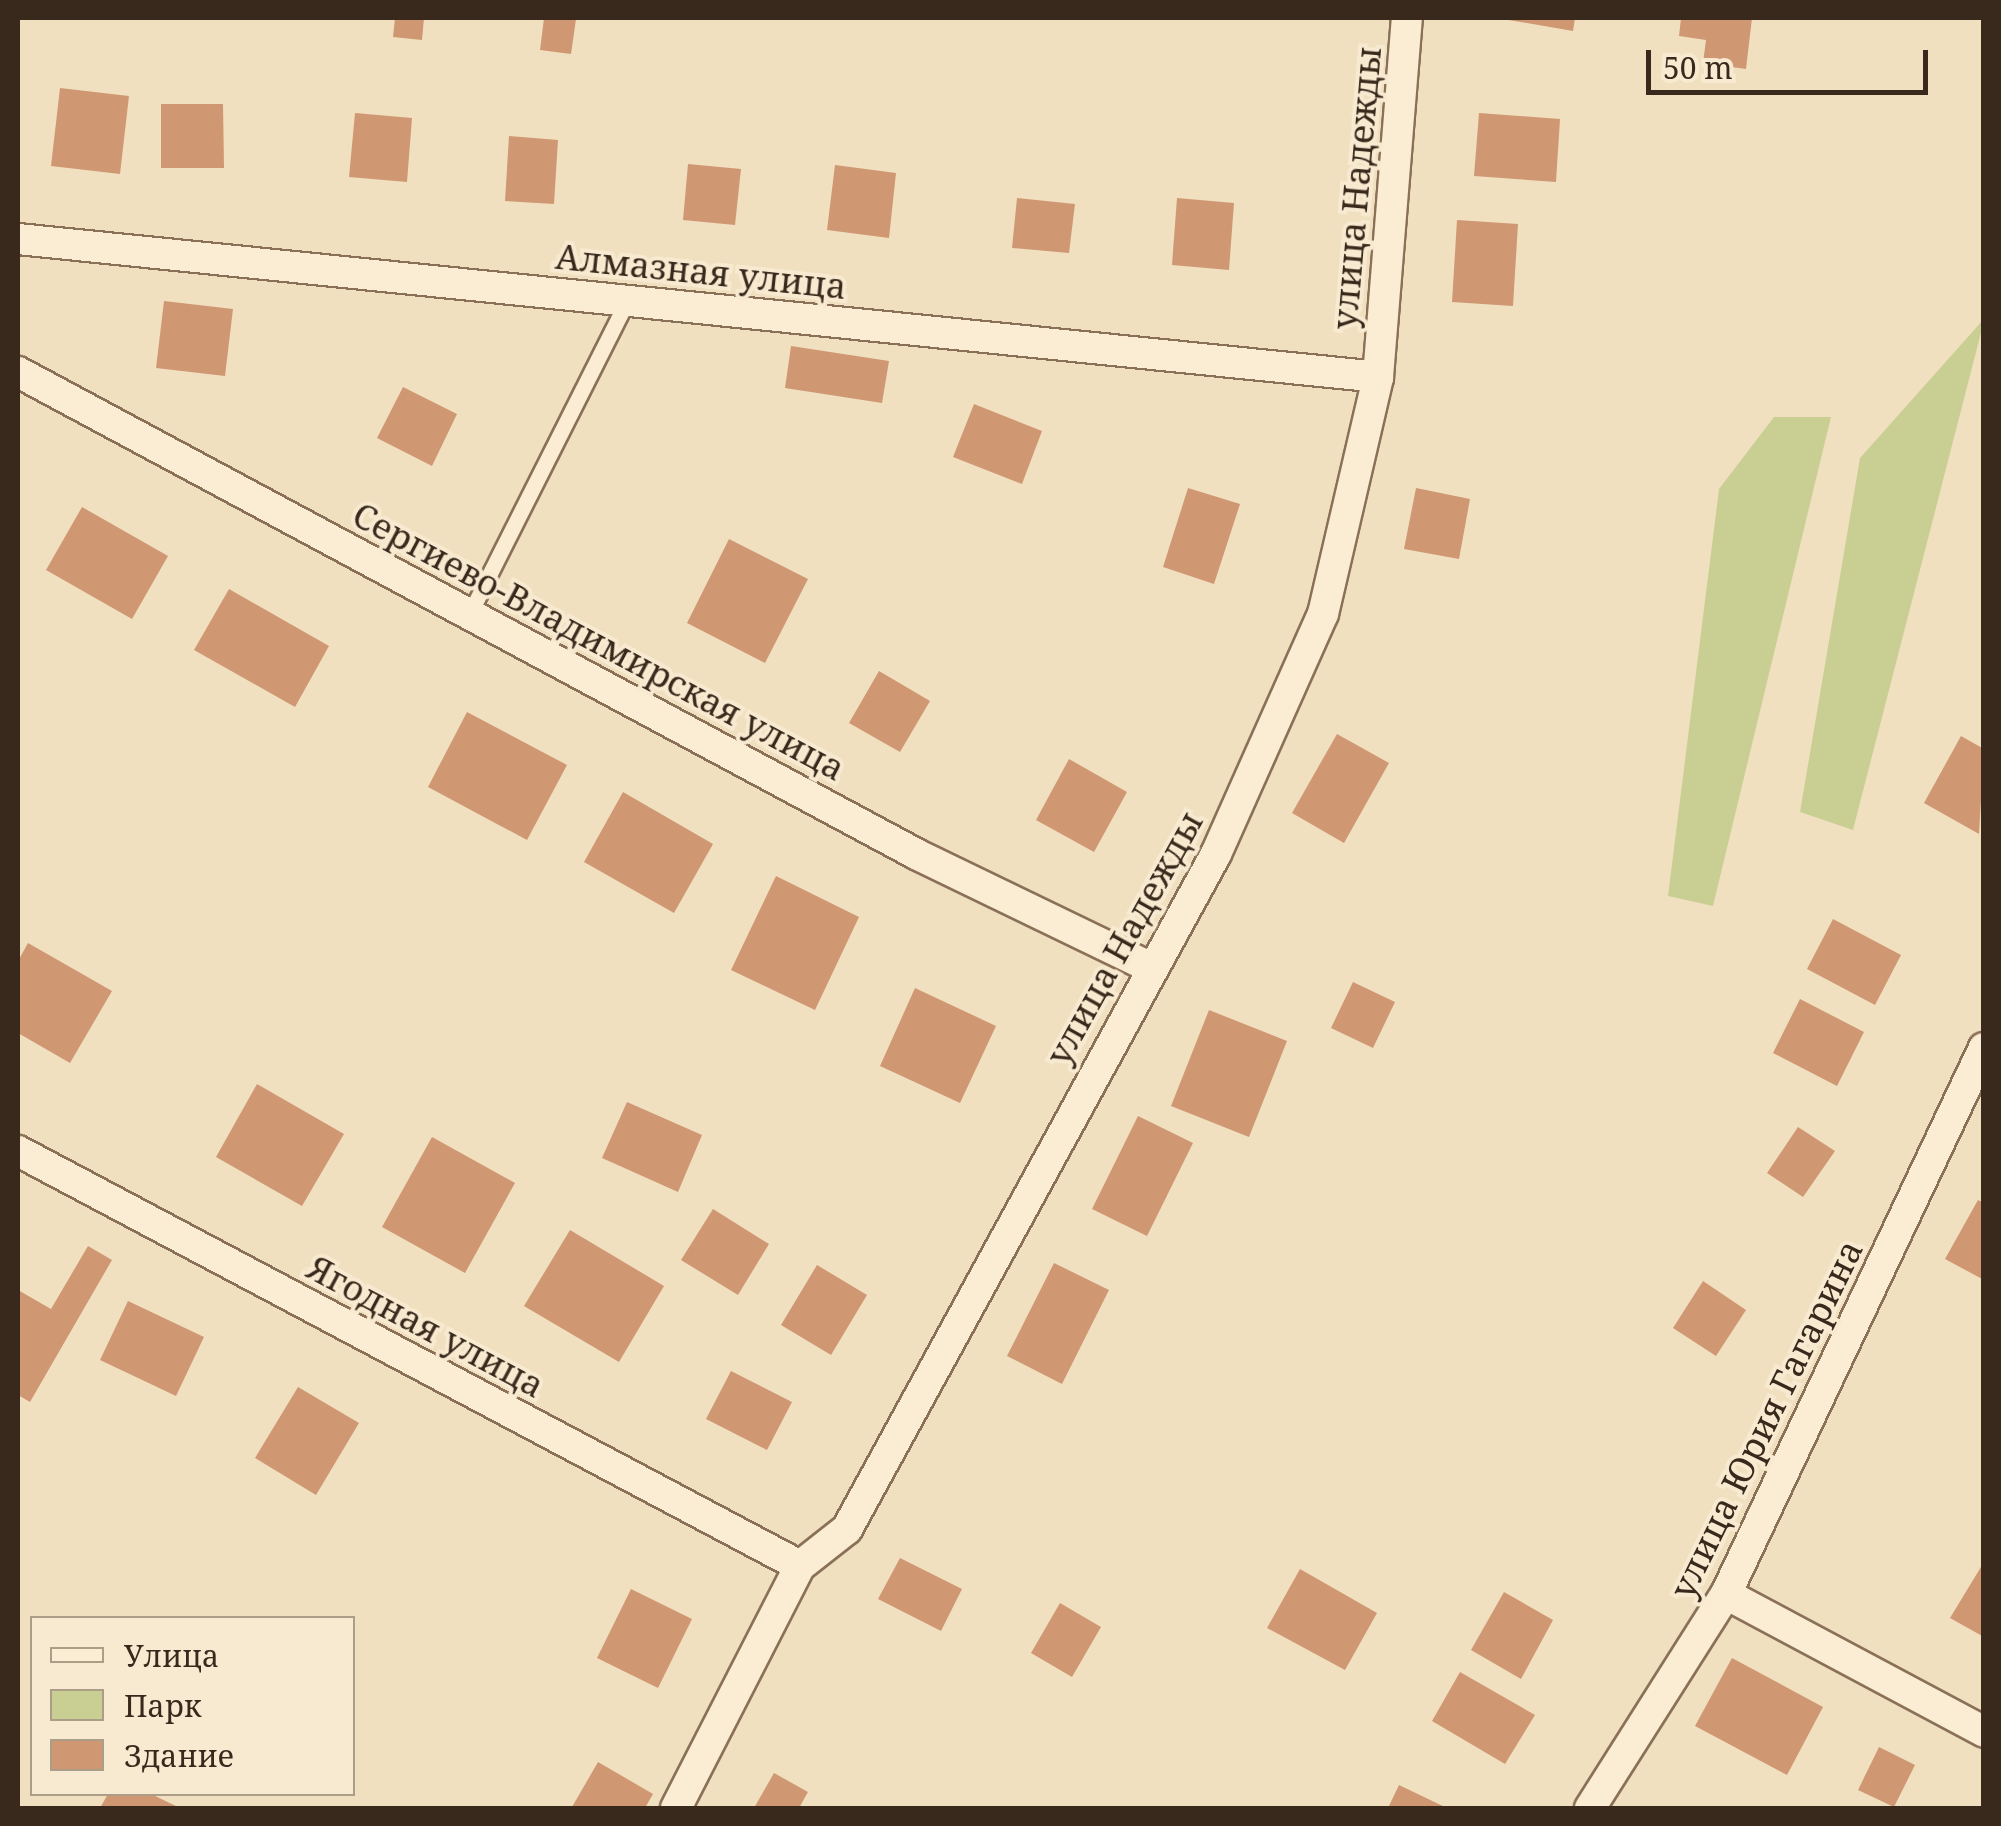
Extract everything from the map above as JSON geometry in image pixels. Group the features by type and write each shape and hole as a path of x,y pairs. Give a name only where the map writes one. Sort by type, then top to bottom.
{"street":[{"name":"улица Надежды","path":"676,1808 800,1566 847,1529 1150,967 1216,854 1322,614 1378,377 1407,18"},
{"name":"Алмазная улица","path":"18,239 1378,377"},
{"name":"Сергиево-Владимирская улица","path":"18,372 916,854 1150,967"},
{"name":"улица Юрия Гагарина","path":"1590,1808 1726,1594 1984,1048"},
{"name":"Ягодная улица","path":"18,1151 800,1566"},
{"path":"1726,1594 1984,1732"}],"lane":[{"path":"469,615 627,301"}],"green space":[{"path":"1983,320 1853,830 1800,812 1860,458"},
{"path":"1774,417 1831,417 1713,906 1668,896 1719,489"}],"building":[{"path":"395,18 424,18 422,40 393,37"},
{"path":"544,18 576,19 571,54 540,50"},
{"path":"1497,18 1575,18 1573,31"},
{"path":"1681,18 1752,18 1746,69 1703,63 1706,40 1679,36"},
{"path":"60,88 129,96 120,174 51,166"},
{"path":"161,104 223,104 224,168 161,168"},
{"path":"355,113 412,118 407,182 349,177"},
{"path":"1479,113 1560,119 1556,182 1474,176"},
{"path":"509,136 558,140 554,204 505,201"},
{"path":"688,164 741,169 735,225 683,220"},
{"path":"835,165 896,173 889,238 827,230"},
{"path":"1017,198 1075,204 1069,253 1012,248"},
{"path":"1177,198 1234,203 1229,270 1172,265"},
{"path":"1457,220 1518,224 1513,306 1452,302"},
{"path":"164,301 233,309 225,376 156,368"},
{"path":"791,346 889,361 882,403 785,388"},
{"path":"403,387 457,414 432,466 377,438"},
{"path":"974,404 1042,431 1022,484 953,457"},
{"path":"1188,488 1240,504 1214,584 1163,567"},
{"path":"1416,488 1470,499 1459,559 1404,549"},
{"path":"82,507 168,556 132,619 46,570"},
{"path":"729,539 808,579 765,663 687,623"},
{"path":"229,589 329,646 295,707 194,650"},
{"path":"879,671 930,701 900,752 849,723"},
{"path":"467,712 567,765 527,840 428,787"},
{"path":"1337,734 1389,763 1344,843 1292,813"},
{"path":"1961,736 1984,749 1979,834 1924,803"},
{"path":"1069,759 1127,792 1094,852 1036,820"},
{"path":"623,792 713,844 674,913 584,862"},
{"path":"776,876 859,917 815,1010 731,970"},
{"path":"1833,919 1901,955 1875,1005 1807,969"},
{"path":"28,943 112,991 70,1063 18,1033 18,961"},
{"path":"1353,982 1395,1002 1373,1048 1331,1028"},
{"path":"915,988 996,1026 960,1103 880,1066"},
{"path":"1800,999 1864,1032 1837,1086 1773,1053"},
{"path":"1209,1010 1287,1041 1249,1137 1171,1106"},
{"path":"257,1084 344,1134 302,1206 216,1157"},
{"path":"627,1102 702,1135 678,1192 602,1158"},
{"path":"1138,1116 1193,1143 1147,1236 1092,1209"},
{"path":"1798,1127 1835,1151 1803,1197 1767,1173"},
{"path":"432,1137 515,1183 465,1273 382,1227"},
{"path":"1978,1200 1984,1203 1984,1280 1945,1259"},
{"path":"713,1209 769,1244 738,1295 681,1260"},
{"path":"570,1230 664,1286 619,1362 524,1306"},
{"path":"88,1246 112,1260 30,1402 18,1395 18,1290 51,1309"},
{"path":"1054,1263 1109,1290 1062,1384 1007,1356"},
{"path":"817,1265 867,1295 831,1355 781,1325"},
{"path":"1703,1281 1746,1310 1716,1356 1673,1328"},
{"path":"128,1301 204,1337 176,1396 100,1360"},
{"path":"731,1371 792,1402 767,1450 706,1419"},
{"path":"298,1387 359,1423 316,1495 255,1458"},
{"path":"900,1558 962,1589 941,1631 878,1599"},
{"path":"1984,1562 1984,1637 1950,1618"},
{"path":"1300,1569 1377,1613 1345,1670 1267,1628"},
{"path":"631,1589 692,1619 658,1688 597,1658"},
{"path":"1504,1592 1553,1620 1521,1679 1471,1650"},
{"path":"1060,1603 1101,1627 1072,1677 1031,1653"},
{"path":"1732,1658 1823,1707 1787,1775 1695,1726"},
{"path":"1460,1672 1535,1715 1505,1764 1432,1721"},
{"path":"1879,1747 1915,1765 1894,1807 1858,1790"},
{"path":"598,1762 653,1794 645,1808 572,1807"},
{"path":"774,1773 808,1792 799,1808 754,1808"},
{"path":"1399,1785 1447,1808 1388,1808"},
{"path":"107,1796 155,1796 180,1808 100,1808"}]}
